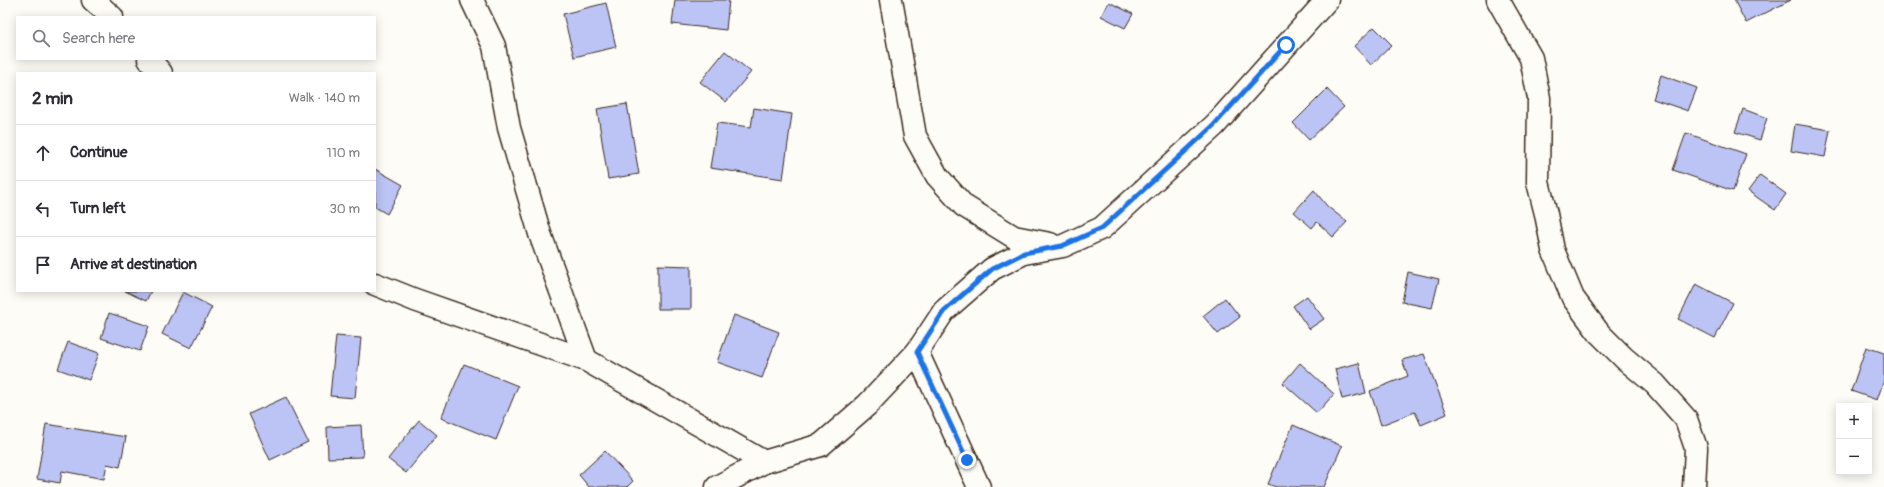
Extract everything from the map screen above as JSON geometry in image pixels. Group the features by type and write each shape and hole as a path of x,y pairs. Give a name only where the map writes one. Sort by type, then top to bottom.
{"street":[{"path":"93,0 111,16"},
{"path":"472,0 494,46 509,128 540,234 586,360"},
{"path":"891,0 915,136 937,176 964,206 1014,237 1062,246"},
{"path":"717,487 764,462 821,445 867,406 917,352 944,311 992,269 1024,253 1062,246 1102,228 1214,125 1327,0"},
{"path":"1498,0 1531,58 1539,98 1538,182 1546,214 1552,250 1573,298 1599,333 1624,358 1655,384 1686,419 1696,448 1694,487"},
{"path":"150,60 160,72"},
{"path":"376,284 415,300 586,360 764,462"},
{"path":"917,352 979,487"}],"building":[{"path":"675,0 729,0 726,30 672,24"},
{"path":"1734,0 1791,0 1746,23"},
{"path":"1109,2 1133,14 1125,28 1101,16"},
{"path":"606,3 616,47 574,57 563,14"},
{"path":"1374,27 1392,45 1371,65 1354,46"},
{"path":"725,51 751,72 726,102 700,82"},
{"path":"1661,75 1697,88 1688,111 1653,99"},
{"path":"1327,89 1344,107 1309,140 1293,123"},
{"path":"627,104 639,174 608,179 597,109"},
{"path":"754,108 792,114 783,179 710,168 717,123 751,127"},
{"path":"1743,109 1767,118 1760,140 1735,132"},
{"path":"1795,124 1830,130 1825,157 1791,151"},
{"path":"1686,133 1746,154 1733,191 1673,170"},
{"path":"376,170 403,185 387,214 376,208"},
{"path":"1760,175 1786,194 1775,210 1748,191"},
{"path":"1314,190 1327,206 1347,222 1333,237 1317,222 1312,228 1294,212"},
{"path":"658,265 691,266 691,309 658,309"},
{"path":"1408,272 1439,279 1432,308 1402,302"},
{"path":"1696,284 1733,303 1715,338 1678,319"},
{"path":"127,292 150,292 146,301"},
{"path":"183,292 212,307 191,348 162,334"},
{"path":"1307,296 1324,319 1309,329 1293,306"},
{"path":"1225,298 1240,317 1218,334 1203,316"},
{"path":"109,313 149,326 140,351 101,338"},
{"path":"734,315 779,332 762,378 717,362"},
{"path":"336,336 361,338 355,398 330,396"},
{"path":"68,342 99,353 89,380 58,369"},
{"path":"1866,347 1884,353 1884,380 1877,400 1851,391"},
{"path":"1424,354 1447,414 1421,425 1415,412 1381,425 1370,391 1408,376 1402,360"},
{"path":"1300,363 1334,394 1317,413 1283,383"},
{"path":"1359,363 1366,393 1342,399 1335,369"},
{"path":"464,364 518,386 496,440 441,418"},
{"path":"286,397 308,442 270,460 249,414"},
{"path":"419,420 437,435 406,473 388,459"},
{"path":"46,424 126,437 120,467 107,464 104,479 62,471 60,483 37,479"},
{"path":"361,425 363,457 328,458 327,427"},
{"path":"1293,425 1342,446 1324,487 1276,487 1268,484"},
{"path":"605,451 633,481 627,487 589,487 579,475"}],"route":[{"path":"967,460 917,352 944,311 992,269 1024,253 1062,246 1102,228 1214,125 1286,45"}]}
